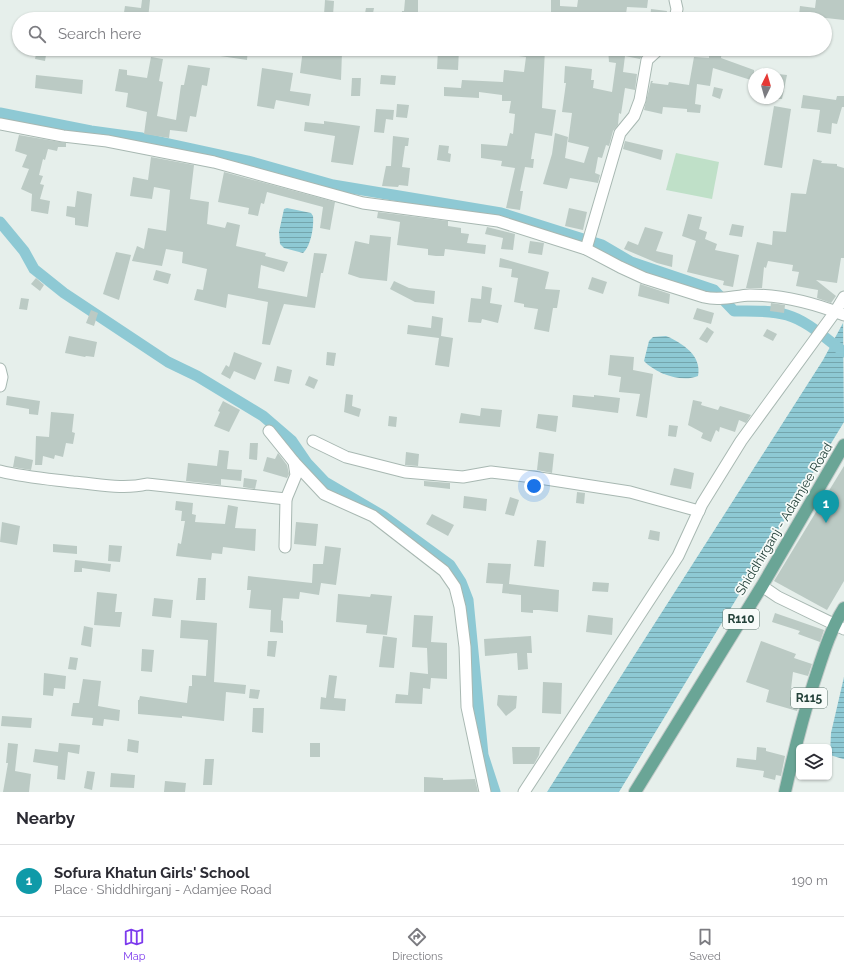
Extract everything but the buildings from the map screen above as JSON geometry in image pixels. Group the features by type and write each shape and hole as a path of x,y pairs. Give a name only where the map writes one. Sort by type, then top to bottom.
{"main road":[{"name":"Shiddhirganj - Adamjee Road","path":"634,792 762,586 844,445"},
{"name":"R115","path":"785,792 796,742 839,627 844,608"}],"street":[{"path":"675,0 676,12"},
{"path":"586,249 620,133 634,116 640,100 647,60 651,56"},
{"path":"0,124 63,136 107,141 214,162 364,203 498,221 586,249 644,278 709,298 714,299 750,295 770,296 798,300 840,314"},
{"path":"524,792 678,556 699,511 741,441 840,314 844,297"},
{"path":"0,369 2,377 0,386"},
{"path":"269,431 294,462 324,494 373,516 444,571 455,587 460,608 465,647 467,708 485,792"},
{"path":"313,441 346,457 405,472 463,477 491,472 533,477 630,492 699,511"},
{"path":"285,547 286,499 296,475 294,462"},
{"path":"0,472 21,476 133,488 151,485 286,499"},
{"path":"762,586 778,597 839,627"}],"green space":[{"path":"676,153 719,162 712,199 666,190"}],"water":[{"path":"287,208 311,213 313,216 311,236 308,246 303,253 284,248 280,244 279,232 284,209"},
{"path":"843,323 844,422 619,792 547,792 823,360"},
{"path":"666,336 684,346 694,356 697,362 698,376 684,378 669,376 661,373 644,361 649,341 653,337"},
{"path":"844,677 844,759 832,756 831,733"}],"waterway":[{"path":"0,113 91,131 142,138 248,161 333,185 501,213 602,245 631,262 714,290 734,311 774,312 795,318 810,326 844,352"},
{"path":"0,222 24,251 34,269 64,293 168,362 197,376 263,416 292,441 307,463 325,482 383,516 450,565 461,582 468,600 483,755 495,792"}],"place":[{"name":"Sofura Khatun Girls' School","path":"826,523"}]}
